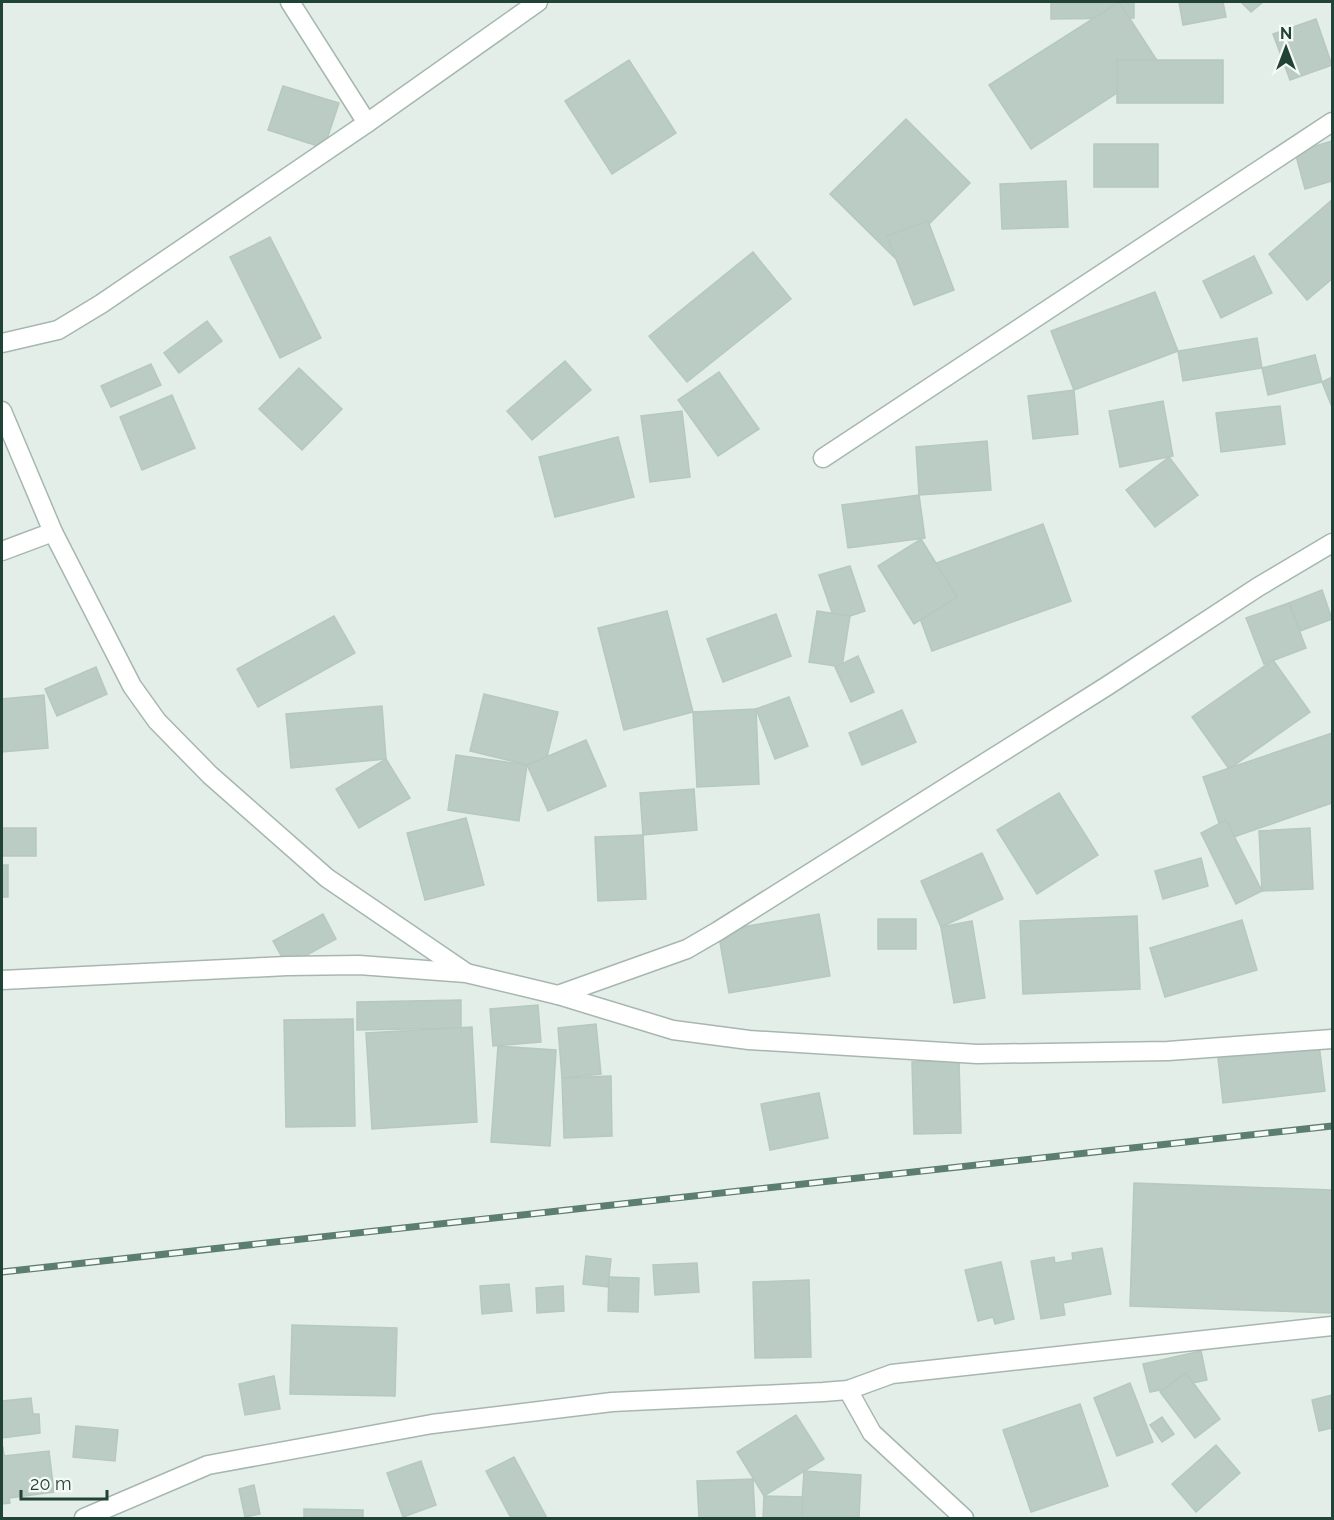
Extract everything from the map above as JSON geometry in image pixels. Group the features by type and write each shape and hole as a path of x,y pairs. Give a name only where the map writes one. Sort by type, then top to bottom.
{"street":[{"path":"290,2 367,123"},
{"path":"2,343 58,330 101,304 367,123 538,2"},
{"path":"823,458 1332,122"},
{"path":"2,411 53,532 132,686 157,721 210,775 327,878 466,973"},
{"path":"2,551 53,532"},
{"path":"558,994 687,949 708,937 1097,692 1258,587 1332,543"},
{"path":"2,980 358,965 466,973 558,994 673,1030 749,1040 977,1054 1168,1051 1332,1039"},
{"path":"84,1518 208,1465 432,1424 612,1402 848,1390 892,1374 1332,1326"},
{"path":"848,1390 872,1433 964,1518"}],"building":[{"path":"1051,2 1134,2 1134,18 1051,19"},
{"path":"1119,2 1160,65 1031,149 989,85"},
{"path":"1179,2 1223,2 1226,17 1183,25"},
{"path":"1241,2 1263,2 1251,12"},
{"path":"1316,19 1332,65 1290,80 1273,34"},
{"path":"629,60 676,133 612,174 565,101"},
{"path":"1117,60 1223,60 1223,103 1117,103"},
{"path":"283,86 339,103 324,148 268,130"},
{"path":"906,119 970,183 895,258 830,194"},
{"path":"1332,141 1332,181 1305,189 1295,152"},
{"path":"1094,144 1158,144 1158,187 1094,187"},
{"path":"1066,181 1068,227 1002,229 1000,184"},
{"path":"1332,200 1332,279 1307,300 1269,254"},
{"path":"928,221 954,290 914,305 887,236"},
{"path":"270,237 321,338 280,358 230,257"},
{"path":"753,252 791,299 687,382 649,336"},
{"path":"1254,256 1272,293 1221,318 1203,281"},
{"path":"1155,292 1178,351 1074,390 1051,331"},
{"path":"207,321 222,341 179,373 164,353"},
{"path":"1257,338 1262,368 1183,381 1178,351"},
{"path":"1315,355 1322,382 1268,395 1262,368"},
{"path":"565,361 591,390 532,440 507,411"},
{"path":"151,364 161,385 111,407 101,386"},
{"path":"299,368 342,409 302,450 259,409"},
{"path":"719,372 759,429 718,456 678,400"},
{"path":"1332,377 1332,407 1322,382"},
{"path":"1074,390 1078,434 1033,439 1028,396"},
{"path":"172,395 195,448 142,470 120,417"},
{"path":"1163,401 1173,456 1120,467 1109,411"},
{"path":"1280,406 1285,444 1221,452 1216,413"},
{"path":"682,411 690,477 650,482 641,416"},
{"path":"618,437 634,497 555,517 539,457"},
{"path":"987,441 991,490 919,495 916,447"},
{"path":"1169,457 1198,495 1155,527 1126,490"},
{"path":"919,495 925,538 848,548 842,505"},
{"path":"1043,524 1071,601 932,651 904,575"},
{"path":"921,539 957,597 914,624 878,566"},
{"path":"850,566 865,611 835,621 819,575"},
{"path":"1322,590 1332,619 1300,631 1289,603"},
{"path":"1289,603 1306,648 1264,664 1246,618"},
{"path":"667,611 693,712 624,730 598,628"},
{"path":"817,611 850,616 842,667 809,662"},
{"path":"776,614 791,656 723,682 707,639"},
{"path":"334,616 355,653 258,707 237,669"},
{"path":"858,656 874,692 851,702 835,667"},
{"path":"1273,660 1310,712 1229,769 1192,717"},
{"path":"96,667 107,694 57,716 45,689"},
{"path":"484,694 558,712 544,769 470,751"},
{"path":"44,695 48,748 2,752 2,699"},
{"path":"789,697 808,746 775,759 756,709"},
{"path":"382,706 386,759 291,768 286,714"},
{"path":"756,709 759,784 697,787 693,712"},
{"path":"902,710 916,742 862,765 849,733"},
{"path":"1332,733 1332,803 1225,840 1203,777"},
{"path":"586,740 606,786 548,811 527,765"},
{"path":"456,755 527,765 519,821 448,810"},
{"path":"386,759 410,798 359,828 336,789"},
{"path":"694,789 697,830 643,835 640,793"},
{"path":"1059,793 1098,855 1037,894 997,830"},
{"path":"466,818 484,885 425,900 407,833"},
{"path":"1226,820 1262,891 1236,904 1201,833"},
{"path":"2,828 36,828 36,856 2,856"},
{"path":"1310,828 1313,889 1262,891 1259,831"},
{"path":"643,835 646,899 598,901 595,837"},
{"path":"982,853 1003,899 941,927 921,881"},
{"path":"1201,858 1208,886 1163,899 1155,871"},
{"path":"2,865 8,865 8,897 2,897"},
{"path":"323,914 336,939 287,966 273,941"},
{"path":"819,914 830,976 729,993 718,931"},
{"path":"1137,916 1140,989 1023,994 1020,921"},
{"path":"878,919 916,919 916,949 878,949"},
{"path":"1242,920 1257,970 1165,997 1150,948"},
{"path":"972,921 985,998 954,1003 941,927"},
{"path":"461,1000 461,1028 357,1030 357,1002"},
{"path":"538,1005 541,1042 493,1046 490,1009"},
{"path":"353,1019 355,1126 286,1127 284,1020"},
{"path":"596,1024 601,1074 562,1078 558,1028"},
{"path":"472,1027 477,1122 372,1129 366,1033"},
{"path":"1318,1037 1325,1091 1223,1103 1217,1049"},
{"path":"498,1046 556,1050 550,1146 491,1142"},
{"path":"959,1060 961,1133 914,1134 912,1062"},
{"path":"611,1076 612,1136 564,1138 562,1078"},
{"path":"819,1093 828,1138 770,1150 761,1104"},
{"path":"1134,1183 1332,1190 1332,1313 1130,1306"},
{"path":"1102,1248 1111,1294 1063,1303 1065,1315 1041,1319 1031,1261 1054,1257 1055,1263 1073,1260 1072,1253"},
{"path":"586,1256 611,1259 608,1287 583,1284"},
{"path":"1001,1262 1014,1319 995,1324 993,1317 978,1321 965,1270"},
{"path":"697,1263 699,1292 655,1295 653,1265"},
{"path":"609,1277 639,1278 638,1312 608,1311"},
{"path":"809,1280 811,1357 755,1358 753,1282"},
{"path":"509,1284 512,1311 482,1314 480,1286"},
{"path":"563,1286 564,1311 537,1313 536,1288"},
{"path":"292,1325 397,1328 395,1396 290,1394"},
{"path":"1201,1351 1207,1380 1150,1392 1143,1364"},
{"path":"1186,1373 1220,1419 1195,1438 1160,1392"},
{"path":"274,1376 280,1409 245,1415 239,1384"},
{"path":"1130,1383 1153,1442 1117,1456 1094,1398"},
{"path":"1332,1395 1332,1428 1319,1431 1312,1400"},
{"path":"31,1398 33,1414 39,1414 40,1433 2,1438 2,1401"},
{"path":"1080,1404 1108,1486 1031,1512 1003,1430"},
{"path":"796,1415 824,1459 764,1496 737,1452"},
{"path":"1162,1417 1174,1434 1162,1442 1150,1425"},
{"path":"76,1426 118,1430 115,1461 73,1457"},
{"path":"1216,1445 1240,1473 1196,1512 1172,1484"},
{"path":"2,1447 4,1456 49,1451 54,1492 9,1498 10,1503 2,1504"},
{"path":"514,1457 547,1518 511,1518 486,1471"},
{"path":"421,1461 436,1505 403,1517 387,1473"},
{"path":"804,1471 861,1475 859,1518 801,1518"},
{"path":"753,1479 755,1518 699,1518 697,1481"},
{"path":"254,1485 260,1514 245,1517 239,1489"},
{"path":"764,1496 803,1497 802,1518 763,1518"},
{"path":"304,1509 363,1510 363,1518 304,1518"}],"railway":[{"path":"2,1272 1332,1126"}]}
